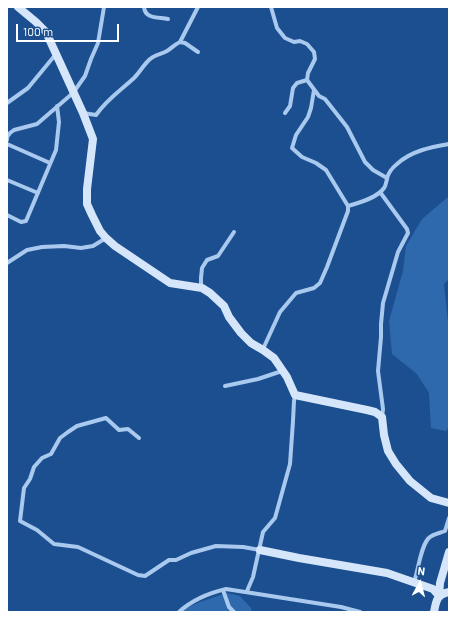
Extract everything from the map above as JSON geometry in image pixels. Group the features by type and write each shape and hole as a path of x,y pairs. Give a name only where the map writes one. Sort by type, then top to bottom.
{"street":[{"path":"18,7 46,32 83,113 93,139 87,189 87,204 100,230 115,246 170,284 202,288 210,293 224,306 229,317 241,333 251,343 274,358 287,377 295,395 290,464 275,518 263,532 253,577 247,592"},
{"path":"7,140 7,137 14,130 37,124 73,92 85,76 98,42 104,7"},
{"path":"144,7 144,12 148,15 168,19"},
{"path":"180,42 198,7"},
{"path":"270,7 277,28 285,38 294,42 300,41 307,44 314,52 315,59 306,80"},
{"path":"83,113 96,116 101,107 135,77 148,61 154,56 167,51 174,44 180,42 185,43 198,52"},
{"path":"7,103 28,88 56,54"},
{"path":"306,80 319,96 325,98 347,127 365,162 373,170 387,178"},
{"path":"285,113 290,106 293,88 297,84 306,80"},
{"path":"262,350 280,312 296,293 314,288 320,283 348,211 348,206 326,170 316,163 302,157 292,148 296,135 308,117 314,90"},
{"path":"7,215 21,222 26,221 56,150 59,122 57,106"},
{"path":"7,144 50,164"},
{"path":"348,206 365,202 380,192 385,187 387,178 396,164 408,155 425,149 449,144"},
{"path":"7,180 38,193"},
{"path":"380,192 407,229 408,233 398,252 383,303 378,371 384,409 382,417 384,435 388,451 396,464 410,481 431,498 449,503"},
{"path":"202,288 202,268 207,260 218,256 234,232"},
{"path":"7,263 27,250 42,246 82,248 93,246 106,238"},
{"path":"225,386 258,379 283,371"},
{"path":"295,395 375,412 382,417"},
{"path":"139,438 128,429 119,430 106,418 77,426 68,432 60,438 51,454 42,458 34,467 30,479 24,488 20,521 37,530 54,544 78,547 138,575 145,576 169,560 176,560 191,553 216,546 243,547 387,573 446,595"},
{"path":"414,582 426,541 430,537 445,531 449,518"},
{"path":"446,595 440,583 449,552"},
{"path":"179,612 187,605 212,593 226,589 341,606 360,612"},
{"path":"223,590 229,607 234,612"},
{"path":"434,612 436,601 446,595"}],"shaded area":[{"path":"449,196 449,279 444,284 449,323 449,427 446,431 431,428 429,393 417,374 392,354 389,321 403,271 406,246 422,219"},
{"path":"227,593 240,596 251,608 252,612 179,612 197,603"}]}
